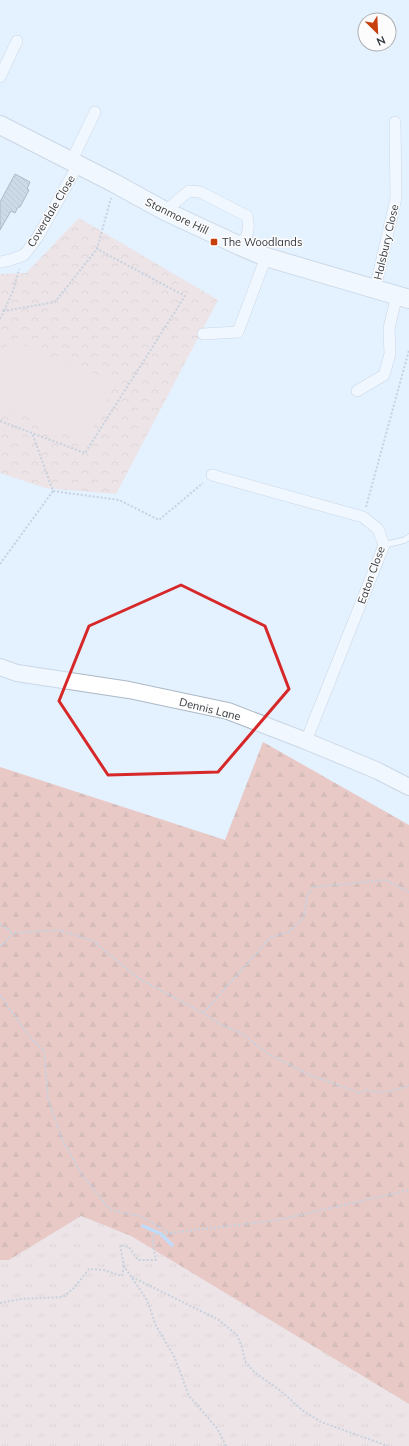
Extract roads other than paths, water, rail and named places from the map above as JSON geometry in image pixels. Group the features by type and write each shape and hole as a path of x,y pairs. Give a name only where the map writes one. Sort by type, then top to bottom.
{"main road":[{"name":"Stanmore Hill","path":"0,125 114,183 165,211 240,246 266,257 403,297"}],"street":[{"path":"0,76 3,59 17,42"},
{"name":"Coverdale Close","path":"0,262 24,255 37,238 75,164 96,112"},
{"name":"Halsbury Close","path":"375,289 396,198 395,122"},
{"path":"165,211 189,191 200,192 247,216 249,225 248,237 240,246"},
{"path":"203,334 238,332 266,257"},
{"path":"357,391 384,374 390,354 389,328 403,297"},
{"name":"Eaton Close","path":"212,475 363,516 378,529 384,545 306,740"},
{"name":"Dennis Lane","path":"0,667 17,673 129,690 228,712 306,740 378,771 409,787"}],"lane":[{"path":"384,545 405,540 409,537"}],"waterway":[{"path":"143,1226 161,1234 172,1245"}],"place":[{"name":"The Woodlands","path":"214,242"}]}
